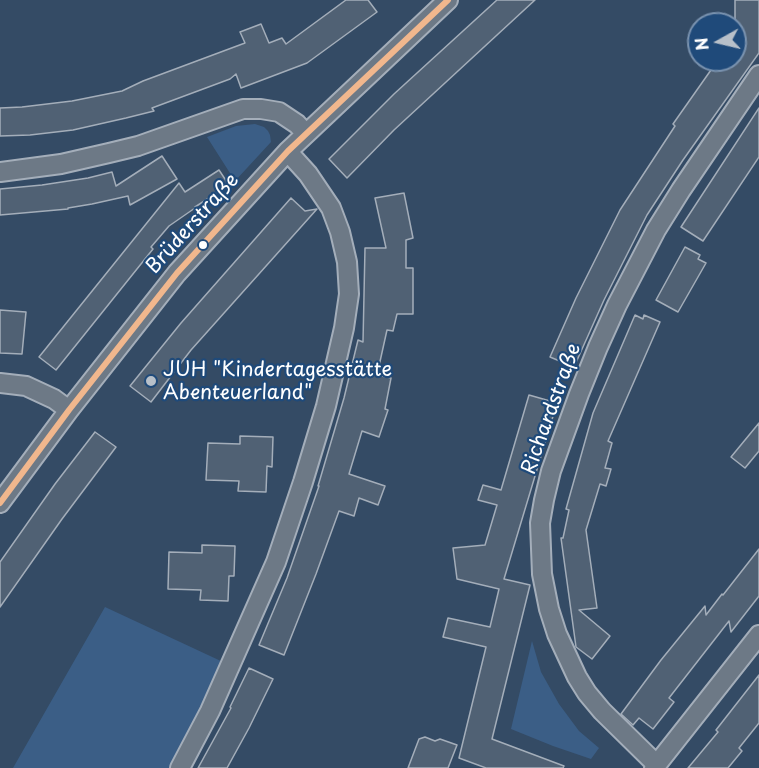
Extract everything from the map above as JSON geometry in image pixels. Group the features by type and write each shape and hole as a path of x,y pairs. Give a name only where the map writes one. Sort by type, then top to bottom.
{"street":[{"name":"Brüderstraße","path":"0,503 69,410 177,273 288,152 448,0"},
{"name":"Richardstraße","path":"656,767 602,711 577,677 557,634 549,609 542,574 540,523 551,471 597,347 617,305 656,230 681,189 759,75"},
{"path":"0,172 61,164 138,146 243,109 261,108 279,112 297,124 306,134"},
{"path":"180,768 210,711 276,562 326,406 344,328 349,294 347,262 340,232 331,208 308,174 288,152"},
{"path":"0,383 26,386 54,399 69,410"},
{"path":"656,767 759,635"}],"shaded area":[{"path":"255,124 268,131 271,142 235,181 207,137 236,126"},
{"path":"105,607 223,662 170,768 13,768"},
{"path":"532,641 541,672 559,704 579,731 599,748 591,759 511,729"}],"building":[{"path":"346,0 368,0 377,12 307,63 241,88 236,74 230,79 152,108 154,111 126,118 73,130 0,136 0,108 72,101 122,91 245,43 240,32 261,24 269,43 282,38 286,44"},
{"path":"497,0 535,0 394,130 347,178 329,159 394,94"},
{"path":"735,0 759,0 759,53 747,70 747,12 735,12"},
{"path":"710,72 746,72 647,215 604,300 574,367 550,357 576,298 620,210 675,126 673,124"},
{"path":"759,108 759,157 703,241 681,227"},
{"path":"162,156 177,179 130,205 128,196 68,209 0,215 0,189 42,185 112,172 116,186"},
{"path":"219,170 229,185 169,226 56,370 39,357 179,183 185,192"},
{"path":"404,193 413,238 406,240 406,268 413,268 413,314 397,314 393,331 387,330 377,375 391,378 385,409 388,410 379,437 362,431 349,474 385,486 378,505 359,498 354,516 339,511 284,655 259,645 287,578 319,486 358,340 363,342 365,248 386,248 375,198"},
{"path":"291,198 305,211 317,209 191,350 151,402 130,386 181,323"},
{"path":"685,247 700,255 698,259 706,263 678,312 656,300"},
{"path":"0,310 26,312 22,354 0,353"},
{"path":"635,315 643,319 644,315 660,322 608,441 612,443 605,468 611,469 606,486 600,484 586,530 597,608 579,610 610,636 592,659 576,647 561,538 563,538 569,510 566,509 593,413"},
{"path":"529,395 557,403 504,579 530,585 492,739 564,766 563,768 486,768 459,758 486,647 443,637 448,618 490,627 499,589 457,579 453,548 485,545 497,505 478,500 483,485 501,490"},
{"path":"759,423 759,451 745,468 731,457"},
{"path":"95,432 116,447 0,607 0,562"},
{"path":"240,436 273,437 272,467 267,466 266,492 238,491 239,481 206,480 208,443 240,444"},
{"path":"202,545 235,546 234,576 229,576 228,601 200,600 201,590 168,589 169,552 202,553"},
{"path":"759,549 759,596 731,632 729,621 669,698 674,702 653,729 639,718 633,725 621,714 705,606 706,615"},
{"path":"249,668 273,679 249,728 227,768 198,768 231,708"},
{"path":"759,675 759,723 739,748 742,751 728,768 688,768 718,732 716,730"},
{"path":"425,737 457,745 448,768 408,768 419,739"}],"transit line":[{"path":"0,503 69,410 177,273 288,151 448,0"}],"place":[{"name":"JUH \"Kindertagesstätte Abenteuerland\"","path":"151,381"}]}
